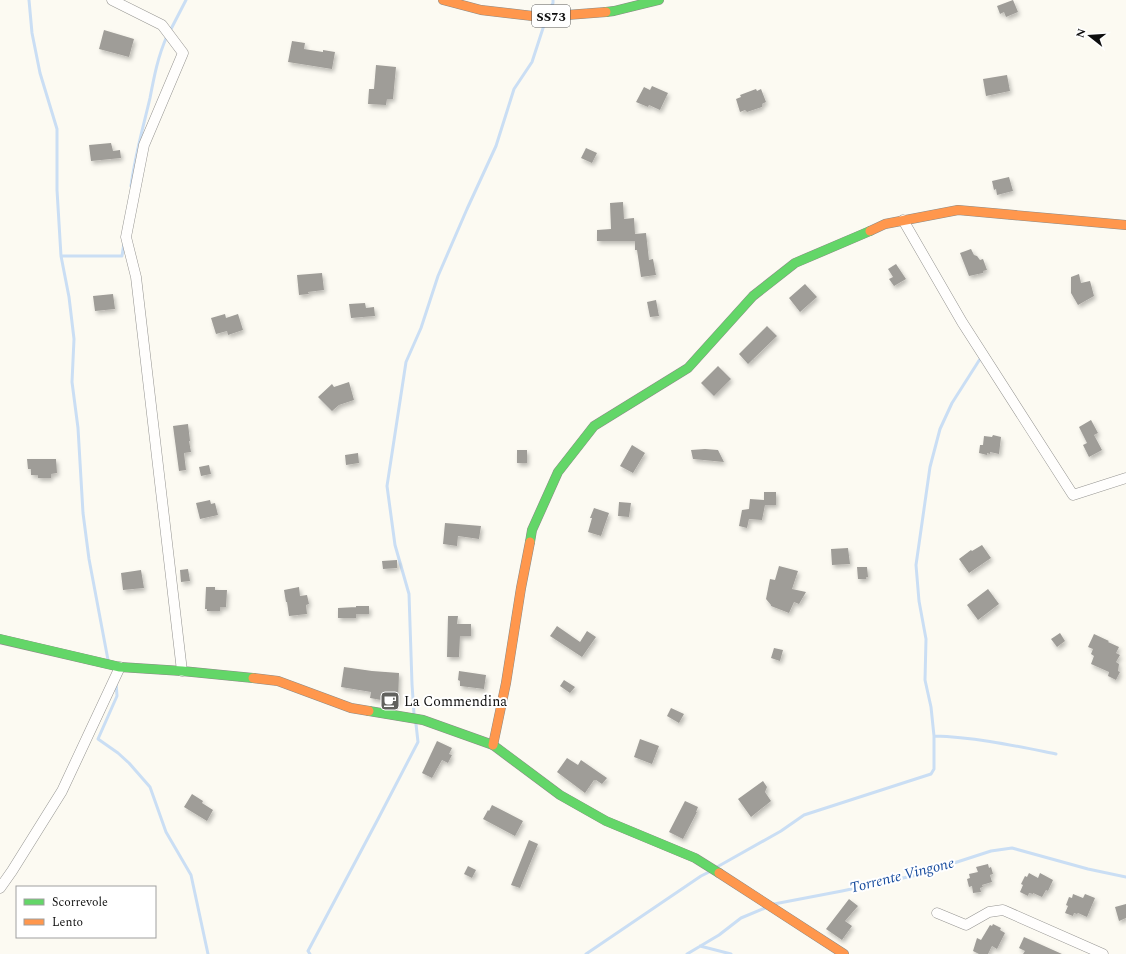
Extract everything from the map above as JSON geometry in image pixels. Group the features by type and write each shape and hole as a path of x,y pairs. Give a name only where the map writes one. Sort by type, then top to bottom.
{"street":[{"path":"112,0 162,25 183,53 144,144 126,237 136,276 182,671"},
{"name":"SS73","path":"443,0 481,10 541,17 614,11 659,0"},
{"path":"493,745 506,683 532,530 558,472 594,426 688,368 753,296 795,263 885,224 958,210 1126,225"},
{"path":"903,220 962,322 1073,495 1126,478"},
{"path":"0,639 120,667 182,671 278,681 351,708 423,720 493,745 560,795 606,821 695,858 844,954"},
{"path":"0,888 62,791 120,667"},
{"path":"937,913 966,925 989,912 1003,910 1103,954"}],"building":[{"path":"1013,0 1018,12 1006,17 1004,12 1000,14 997,6"},
{"path":"104,30 134,39 129,57 99,49"},
{"path":"292,41 305,43 304,49 335,52 332,69 288,62"},
{"path":"376,65 396,67 393,99 387,99 386,105 368,104 369,89 374,89"},
{"path":"1007,75 1010,91 986,96 983,79"},
{"path":"652,86 668,93 660,110 649,105 648,107 636,102 644,87 650,90"},
{"path":"756,89 757,91 761,89 766,102 762,104 762,107 747,112 745,110 740,112 736,99 741,97 740,95"},
{"path":"111,143 113,151 120,150 121,158 91,161 89,145"},
{"path":"586,148 597,153 592,163 581,158"},
{"path":"1009,177 1013,191 997,195 992,181"},
{"path":"623,202 624,219 634,218 635,234 646,233 649,260 653,259 656,275 641,277 637,250 635,250 635,241 597,241 597,230 611,229 610,203"},
{"path":"971,249 974,255 980,260 983,259 987,270 983,271 983,273 969,276 960,253"},
{"path":"896,264 906,279 894,286 889,279 893,277 888,269"},
{"path":"322,273 324,290 299,295 297,275"},
{"path":"1079,274 1081,283 1090,281 1094,296 1078,305 1071,293 1071,277"},
{"path":"805,284 817,297 800,312 789,298"},
{"path":"113,294 115,309 95,311 93,296"},
{"path":"656,300 659,316 650,317 647,302"},
{"path":"365,303 366,308 374,307 375,316 351,318 349,304"},
{"path":"225,314 226,318 238,314 243,330 228,335 227,331 216,334 211,318"},
{"path":"767,326 777,336 748,364 739,354"},
{"path":"718,366 731,379 714,396 701,383"},
{"path":"349,382 354,400 339,405 332,411 318,397 332,384 334,387"},
{"path":"1091,420 1098,433 1094,435 1102,450 1089,457 1083,445 1087,443 1079,427"},
{"path":"188,424 191,452 184,453 186,470 179,471 173,426"},
{"path":"993,435 1001,437 999,454 990,452 990,454 987,453 987,455 979,453 980,445 983,445 984,436 992,437"},
{"path":"632,445 645,453 633,473 620,466"},
{"path":"517,450 527,450 527,463 517,463"},
{"path":"691,450 718,450 724,462 693,459"},
{"path":"358,453 359,463 346,465 345,455"},
{"path":"27,459 56,459 57,473 51,474 51,478 38,478 38,475 31,475 31,469 28,469"},
{"path":"209,465 211,474 201,476 199,467"},
{"path":"764,492 776,492 776,505 765,505 762,520 749,519 747,528 739,526 742,510 749,509 750,499 764,500"},
{"path":"210,500 211,504 215,503 218,515 200,519 196,503"},
{"path":"619,502 631,503 629,517 618,516"},
{"path":"594,508 609,513 601,536 588,532 592,518 590,518"},
{"path":"445,523 481,526 479,539 458,536 457,546 443,544"},
{"path":"982,545 991,558 969,573 959,559 971,550 972,551"},
{"path":"848,548 850,564 832,565 831,549"},
{"path":"397,560 397,568 383,569 382,561"},
{"path":"779,566 798,571 792,589 806,592 799,604 794,602 789,613 771,606 766,599 770,579 775,580"},
{"path":"857,567 867,567 868,577 866,577 866,579 858,579"},
{"path":"188,569 190,581 181,582 180,570"},
{"path":"141,570 144,588 123,590 121,573"},
{"path":"206,587 215,587 215,590 227,590 226,607 220,607 220,611 207,611 207,609 205,609"},
{"path":"299,587 300,596 307,595 309,604 306,605 307,614 289,616 284,590"},
{"path":"988,589 999,604 978,620 967,605"},
{"path":"356,606 369,606 369,614 356,614"},
{"path":"356,607 356,618 338,618 338,608"},
{"path":"448,616 458,616 457,624 471,624 471,636 460,636 459,657 447,657"},
{"path":"557,626 580,642 587,631 596,637 582,657 550,636"},
{"path":"1060,633 1065,641 1057,647 1051,639"},
{"path":"1094,634 1119,647 1116,653 1120,655 1116,662 1119,664 1118,671 1120,672 1116,680 1108,676 1109,672 1091,664 1094,656 1091,654 1093,649 1088,647"},
{"path":"774,648 783,650 780,661 771,658"},
{"path":"344,667 399,673 398,703 370,698 371,692 341,687"},
{"path":"459,671 486,675 484,689 460,686 460,681 458,680"},
{"path":"564,680 575,687 570,693 560,686"},
{"path":"671,708 684,714 679,723 667,716"},
{"path":"640,739 659,746 652,764 634,757"},
{"path":"437,741 452,748 449,754 452,755 448,763 442,760 432,778 422,773"},
{"path":"567,758 578,765 581,760 607,778 602,784 594,780 585,793 557,772"},
{"path":"763,781 767,787 765,792 771,801 751,817 738,799"},
{"path":"192,794 213,810 207,821 184,807"},
{"path":"685,801 698,807 697,812 683,839 669,832"},
{"path":"492,805 523,821 515,836 483,819"},
{"path":"529,840 538,844 520,888 511,885"},
{"path":"988,864 989,868 991,867 993,874 990,875 992,882 982,885 983,887 980,888 981,892 973,893 972,886 969,887 967,879 970,878 969,874 978,872 976,867"},
{"path":"468,866 476,870 472,878 464,874"},
{"path":"1029,873 1038,878 1040,873 1053,880 1048,891 1046,890 1042,897 1033,893 1029,893 1028,896 1020,892 1023,885 1021,884 1025,876 1027,877"},
{"path":"1073,894 1083,898 1085,894 1095,898 1087,917 1078,913 1074,913 1073,916 1065,913 1068,906 1066,905 1069,897 1072,898"},
{"path":"849,899 858,906 845,921 852,926 842,940 826,929"},
{"path":"1126,904 1126,918 1119,921 1115,907"},
{"path":"993,924 1001,928 1000,930 1005,933 997,949 992,946 988,954 979,954 973,951 977,938 981,940 990,925 992,926"},
{"path":"1024,937 1062,954 1023,954 1025,951 1019,948"}],"waterway":[{"path":"29,0 32,33 40,73 57,129 57,190 61,256 69,297 74,339 72,382 78,428 83,513 89,559 108,660"},
{"path":"170,31 186,0"},
{"path":"549,11 553,0"},
{"path":"414,714 409,594 395,545 387,486 406,362 421,328 438,276 496,146 514,89 532,62 545,22"},
{"path":"131,186 137,152 157,67 167,36"},
{"path":"61,256 122,256 124,243"},
{"path":"717,867 781,831 804,815 931,774 934,769 934,736 931,707 925,680 926,639 919,601 916,565 930,467 940,429 952,403 980,359"},
{"path":"116,682 117,696 98,739 129,763 150,787 166,832 191,875 208,954"},
{"path":"310,954 308,951 418,742 416,724"},
{"path":"934,736 980,740 1056,754"},
{"name":"Torrente Vingone","path":"774,904 917,875 991,851 1012,848 1088,869 1126,877"},
{"path":"586,954 709,872"},
{"name":"Torrente Vingone","path":"687,954 719,935 741,918 765,908"},
{"path":"700,946 731,954"}],"traffic: fast":[{"path":"606,12 659,0"},
{"path":"530,542 532,530 558,472 594,426 688,368 753,296 795,263 870,231"},
{"path":"0,639 120,667 253,678"},
{"path":"369,711 423,720 493,745 560,795 606,821 695,858 719,873"}],"traffic: slow":[{"path":"443,0 481,10 541,17 606,12"},
{"path":"870,231 885,224 958,210 1126,225"},
{"path":"493,745 506,683 530,542"},
{"path":"253,678 278,681 351,708 369,711"},
{"path":"719,873 844,954"}],"place":[{"name":"La Commendina","path":"390,701"}]}
